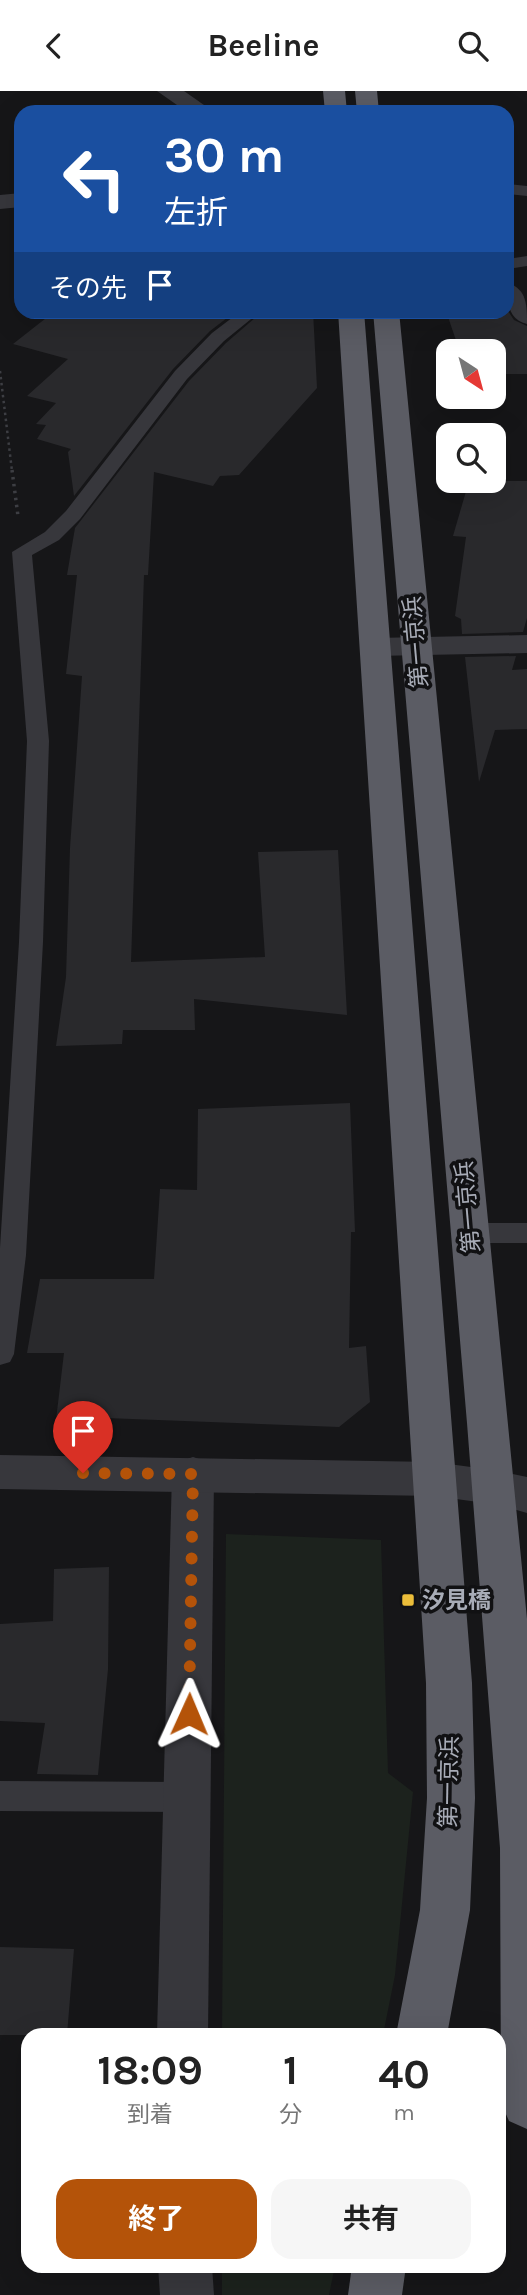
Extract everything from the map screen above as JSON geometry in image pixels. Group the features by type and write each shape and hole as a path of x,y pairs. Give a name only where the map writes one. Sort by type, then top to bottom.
{"highway":[{"name":"第一京浜","path":"352,319 449,1683 451,1798 446,1910 423,2028"},
{"name":"第一京浜","path":"387,319 470,1233 510,1491 524,1848 527,2103"},
{"path":"375,2295 378,2273"}],"street":[{"path":"168,91 191,105"},
{"path":"514,299 527,316"},
{"path":"375,647 527,644"},
{"path":"0,1472 434,1479 510,1491"},
{"path":"182,2028 193,1474"},
{"path":"185,2273 187,2295"}],"lane":[{"path":"0,1355 13,1255 31,942 38,741 22,552 52,536 73,515 181,375 218,337 242,319"},
{"path":"470,1233 527,1233"},
{"path":"0,1795 187,1797"}],"path":[{"path":"0,371 22,552"}],"shaded area":[{"path":"226,1534 381,1540 388,1773 413,1792 395,1975 384,2028 222,2028"},
{"path":"222,2273 334,2273 329,2295 222,2295"}],"building":[{"path":"45,319 226,319 173,369 74,496 68,452 71,449 37,439 46,425 36,424 56,403 27,396 68,359 13,344"},
{"path":"254,319 313,319 317,388 239,475 220,476 213,486 154,472 148,575 144,575 131,962 265,957 258,852 338,850 347,1015 194,999 195,1030 123,1030 122,1044 56,1046 66,977 70,848 82,676 66,674 77,575 67,575 75,528 189,381"},
{"path":"449,319 513,319 527,326 527,374 506,374 506,339 456,339"},
{"path":"506,481 527,481 527,618 523,632 462,634 461,619 455,616 466,537 453,536 466,493 506,493"},
{"path":"516,656 512,670 527,669 527,729 495,730 479,782 465,657"},
{"path":"350,1103 355,1232 351,1232 349,1348 366,1346 370,1402 339,1427 106,1418 56,1420 64,1353 27,1353 40,1279 154,1279 160,1189 197,1190 198,1109"},
{"path":"109,1567 108,1669 98,1775 37,1774 45,1723 0,1721 0,1624 53,1621 54,1569"},
{"path":"0,1947 74,1949 68,2028 21,2028 21,2035 0,2035"}],"place":[{"name":"汐見橋","path":"408,1600"}],"route":[{"path":"83,1473 193,1474 189,1714"}]}
